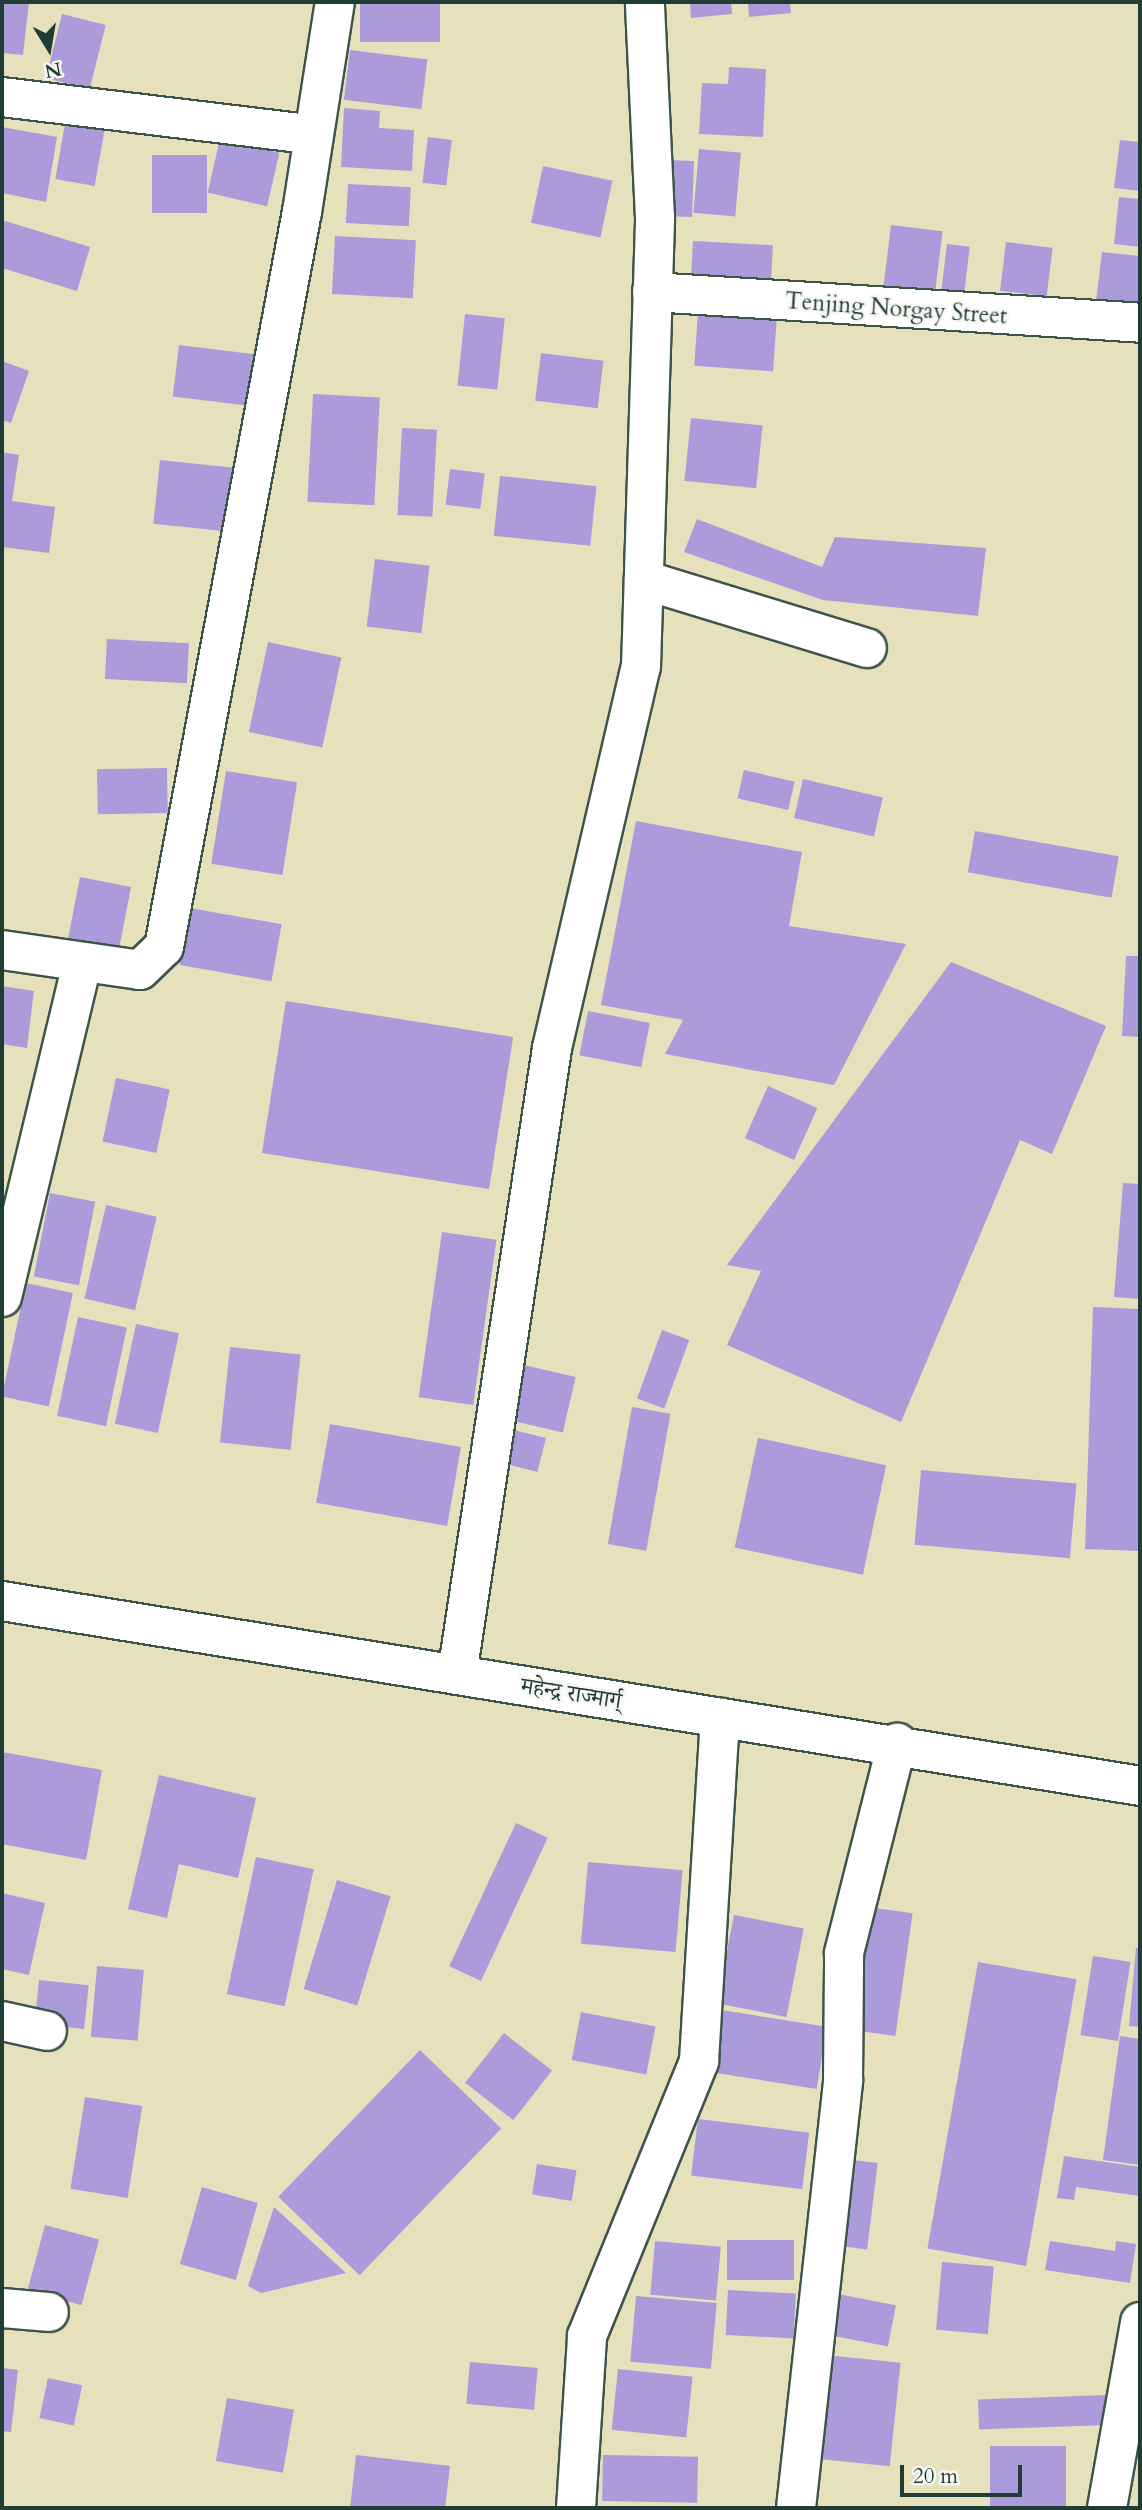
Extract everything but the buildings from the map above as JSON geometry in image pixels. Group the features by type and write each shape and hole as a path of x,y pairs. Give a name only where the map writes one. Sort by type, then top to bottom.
{"main road":[{"path":"2,950 82,964 140,970 164,947 314,135 335,2"},
{"path":"457,1675 552,1048 641,667 652,292 645,2"},
{"path":"2,97 314,135"},
{"name":"Tenjing Norgay Street","path":"652,292 1140,323"},
{"path":"643,580 867,648"},
{"path":"2,1297 82,964"},
{"name":"महेन्द्र राज्मार्ग्","path":"2,1601 720,1718 897,1743 1140,1786"},
{"path":"576,2508 587,2336 699,2061 720,1718"},
{"path":"796,2508 843,2080 844,1953 897,1743"},
{"path":"2,2021 47,2031"},
{"path":"2,2308 49,2312"},
{"path":"1107,2508 1140,2322"}]}
